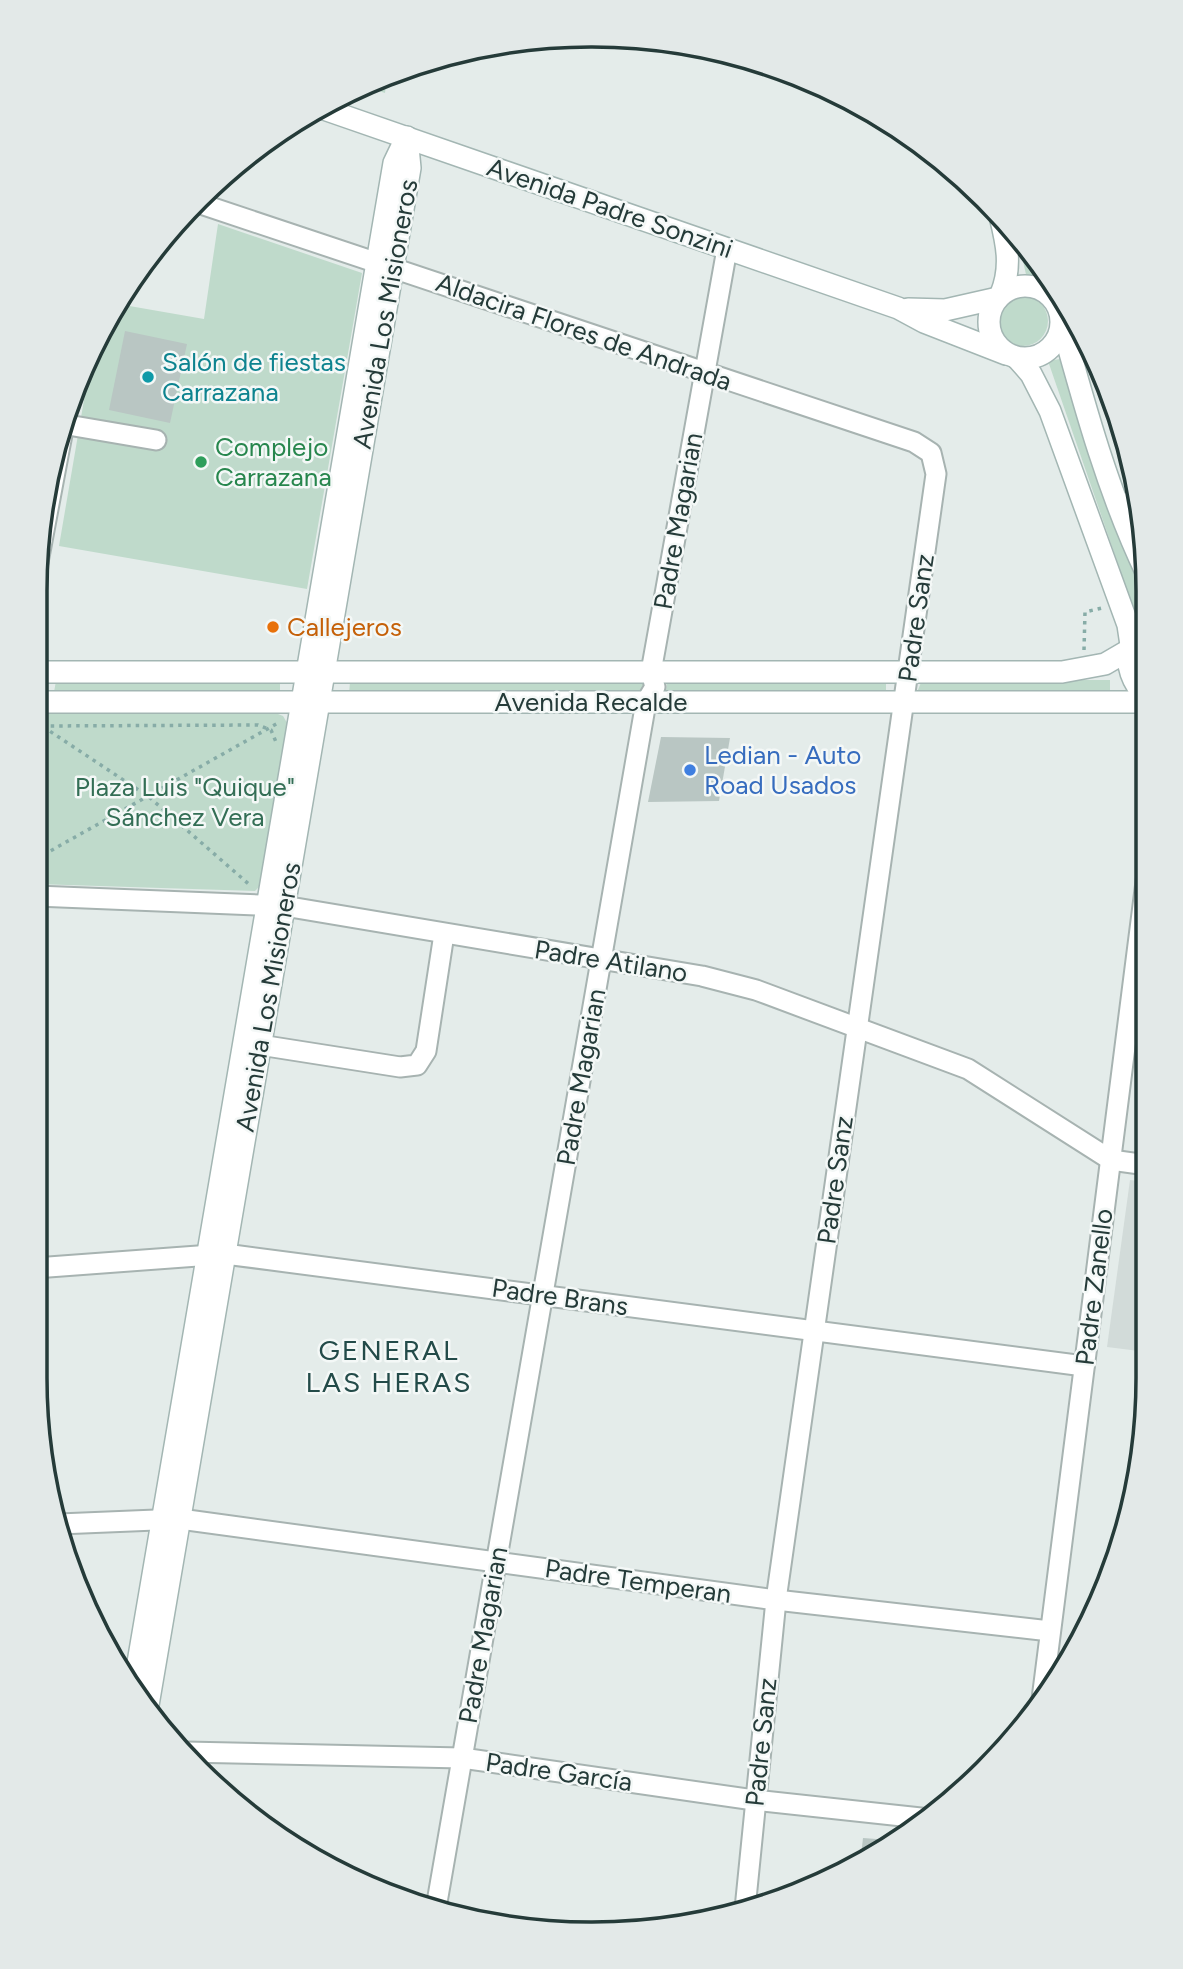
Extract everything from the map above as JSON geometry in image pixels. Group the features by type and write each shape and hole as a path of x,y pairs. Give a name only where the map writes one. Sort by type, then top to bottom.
{"main road":[{"name":"Avenida Padre Sonzini","path":"334,112 898,308 925,322 1011,356"},
{"name":"Avenida Los Misioneros","path":"149,1694 171,1518 275,905 385,265 410,168 407,137"},
{"path":"1005,238 1008,252 1007,277 1000,296 989,313 990,336 1031,374 1050,411 1136,642 1130,673 1136,685"},
{"path":"1000,296 1023,285 1043,288"},
{"name":"Avenida Padre Sonzini","path":"898,308 945,310 1000,296"},
{"path":"1058,312 1080,391 1127,502"},
{"path":"1011,356 1042,355 1052,347 1062,324"},
{"name":"Avenida Recalde","path":"47,672 1062,672 1105,664 1136,642"},
{"name":"Avenida Recalde","path":"47,702 1136,700"},
{"name":"Avenida Los Misioneros","path":"216,1254 260,1045 275,905"},
{"name":"Avenida Los Misioneros","path":"136,1676 171,1518"}],"street":[{"name":"Aldacira Flores de Andrada","path":"208,206 914,442 931,453"},
{"name":"Padre Magarian","path":"437,1899 646,702 655,687 651,672 727,249"},
{"path":"75,421 156,440"},
{"name":"Padre Sanz","path":"746,1899 776,1600 936,474 931,453"},
{"name":"Padre Atilano","path":"47,896 275,905 702,976 756,990 968,1069 1111,1160 1136,1163"},
{"path":"260,1045 400,1067 417,1065 426,1051 444,934"},
{"name":"Padre Zanello","path":"1045,1679 1136,961"},
{"name":"Padre Brans","path":"47,1267 216,1254 1084,1366"},
{"name":"Padre Temperan","path":"68,1524 171,1518 776,1600 1051,1631"},
{"name":"Padre García","path":"198,1752 461,1758 754,1800 912,1817"}],"path":[{"path":"47,853 271,730 310,702"},
{"path":"47,726 258,725 271,730 277,743"},
{"path":"47,730 149,797 275,905"},
{"path":"237,887 254,878"}],"shaded area":[{"path":"1130,1180 1136,1181 1136,1351 1107,1347"}],"green space":[{"name":"Complejo Carrazana","path":"218,224 362,273 307,589 59,546 85,393 103,351 128,306 204,319"},
{"path":"1023,260 1036,279 1027,279"},
{"path":"1023,296 1041,303 1048,321 1041,339 1023,346 1005,339 998,321 1005,303"},
{"path":"1060,359 1135,572 1136,616 1048,361"},
{"path":"922,680 1110,680 1110,690 918,690"},
{"path":"56,681 280,682 280,693 54,692"},
{"path":"644,681 648,684 643,692 349,694 350,682"},
{"path":"886,681 886,691 666,691 667,682"},
{"name":"Plaza Luis \"Quique\" Sánchez Vera","path":"273,712 283,716 289,726 262,884 255,891 47,884 47,713"}],"building":[{"name":"Salón de fiestas Carrazana","path":"125,331 187,344 170,423 109,410"},
{"name":"Ledian - Auto Road Usados","path":"661,737 730,738 719,801 648,802"},
{"path":"863,1838 879,1839 864,1849 862,1850"}],"place":[{"name":"Salón de fiestas Carrazana","path":"148,377"},
{"name":"Complejo Carrazana","path":"201,462"},
{"name":"Callejeros","path":"273,627"},
{"name":"Ledian - Auto Road Usados","path":"690,770"}],"district":[{"name":"GENERAL LAS HERAS","path":"389,1366"}]}
